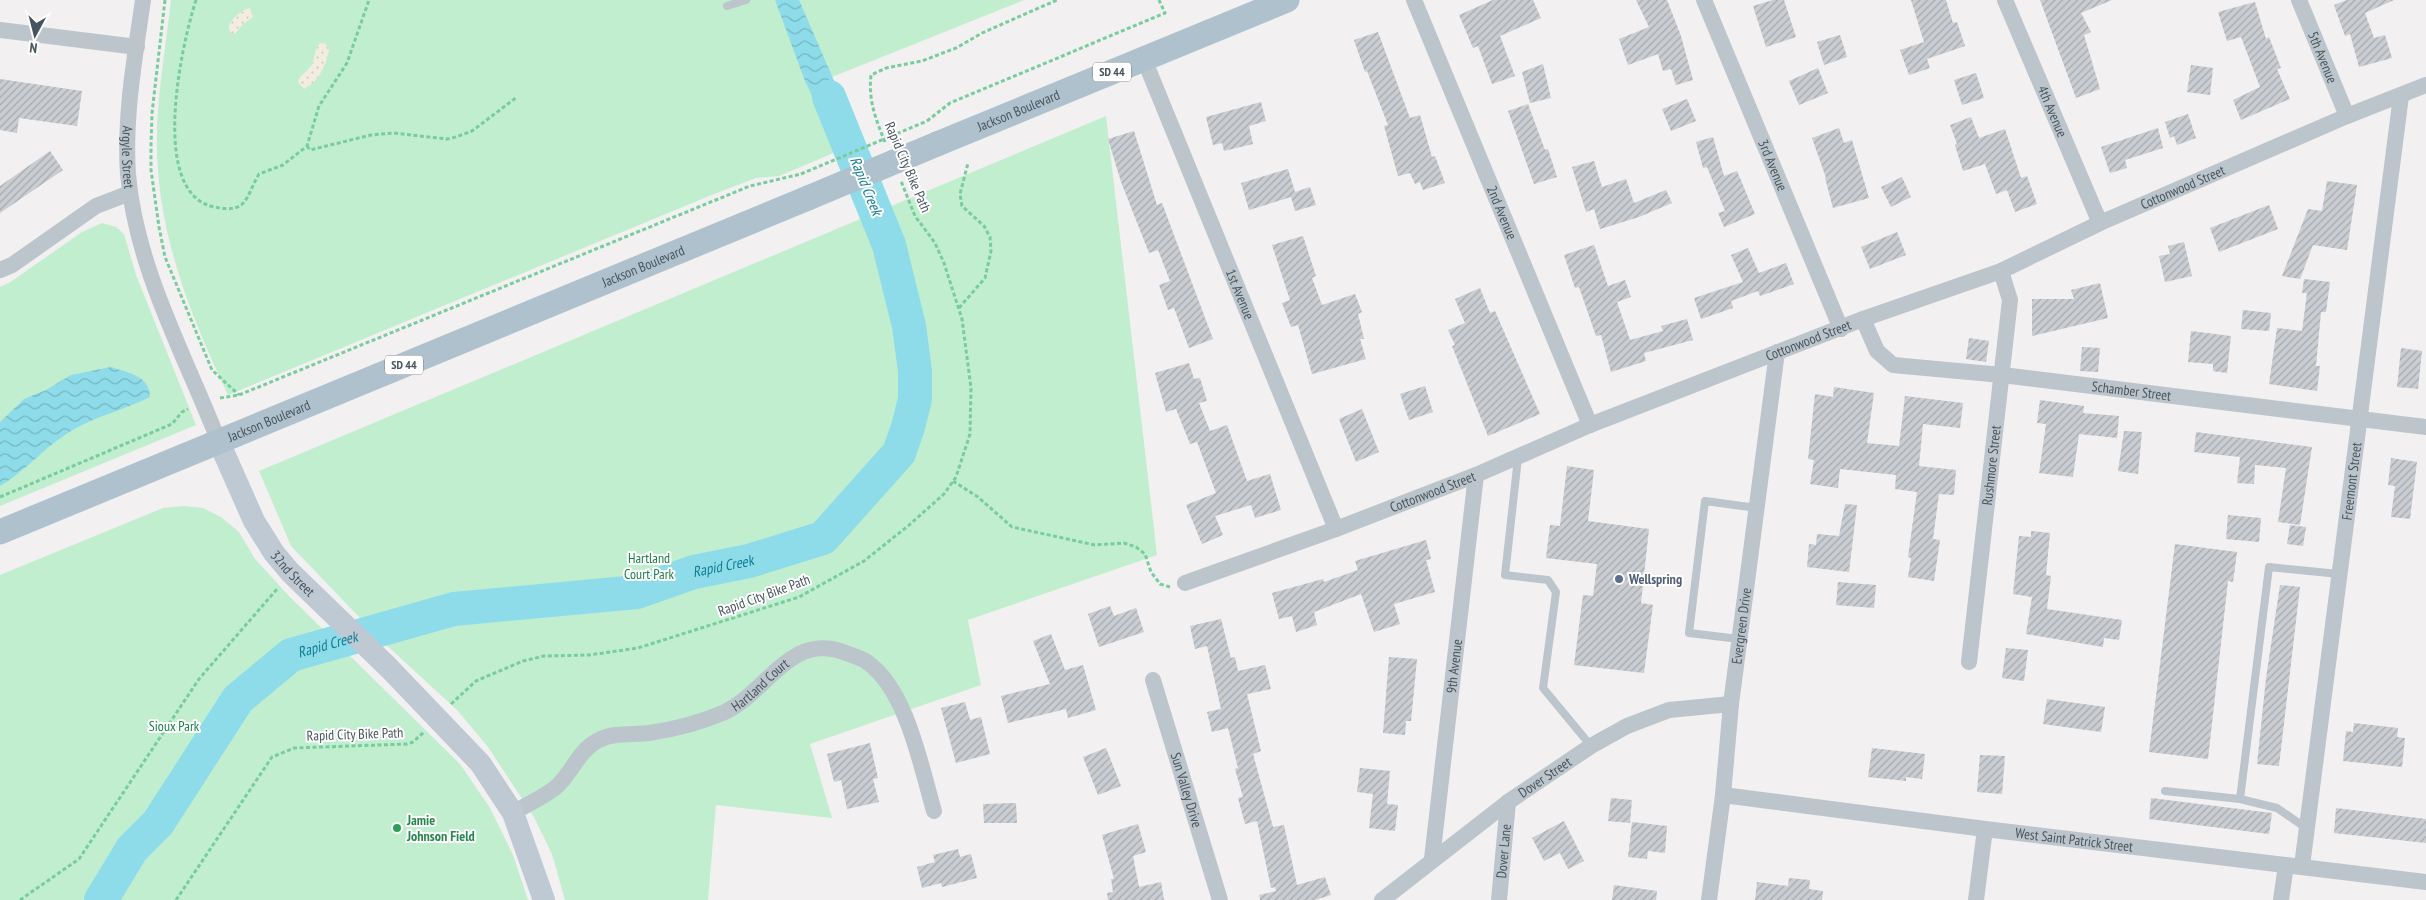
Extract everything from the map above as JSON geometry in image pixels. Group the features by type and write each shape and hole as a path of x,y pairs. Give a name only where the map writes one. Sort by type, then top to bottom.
{"main road":[{"name":"Jackson Boulevard","path":"0,532 1287,0"}],"street":[{"name":"Argyle Street","path":"0,270 12,265 96,206 130,193 128,137 143,0"},
{"name":"2nd Avenue","path":"1414,0 1590,425"},
{"name":"3rd Avenue","path":"1704,0 1841,329"},
{"name":"4th Avenue","path":"2005,0 2100,224"},
{"name":"5th Avenue","path":"2299,0 2347,116"},
{"path":"0,30 137,47"},
{"name":"1st Avenue","path":"1144,59 1336,528"},
{"name":"Cottonwood Street","path":"1185,583 1476,475 1590,425 1863,319 2001,271 2100,224 2347,116 2426,85"},
{"name":"Freemont Street","path":"2281,900 2307,829 2358,419 2401,96"},
{"name":"32nd Street","path":"130,193 140,236 156,288 219,442 254,521 290,572 389,668 480,763 512,813 544,900"},
{"name":"Rushmore Street","path":"1969,662 2010,300 2001,271"},
{"name":"Schamber Street","path":"1863,319 1877,352 1893,365 2002,375 2426,427"},
{"name":"Evergreen Drive","path":"1710,900 1739,638 1777,352"},
{"name":"9th Avenue","path":"1432,859 1476,475"},
{"name":"Hartland Court","path":"512,813 555,788 569,772 581,752 598,740 617,735 682,728 705,721 735,707 780,667 800,653 825,647 866,661 883,676 900,706 916,748 934,811"},
{"name":"Sun Valley Drive","path":"1153,680 1220,900"},
{"name":"Dover Street","path":"1382,900 1432,859 1508,802 1590,746 1628,726 1669,710 1731,704"},
{"name":"West Saint Patrick Street","path":"1723,795 1985,829 2426,882"},
{"name":"Dover Lane","path":"1499,900 1508,802"},
{"path":"1976,900 1985,829"}],"lane":[{"path":"727,6 746,0"},
{"path":"1519,456 1505,575 1548,580 1556,592 1543,688 1590,746"},
{"path":"1739,638 1689,633 1705,502 1756,508"},
{"path":"2240,799 2269,567 2339,574"},
{"path":"2165,791 2240,799 2277,808 2307,829"}],"path":[{"path":"165,0 152,113 151,145 151,170 159,227 168,265 212,370 239,395"},
{"path":"196,0 184,46 175,126 176,157 180,174 188,188 209,206 232,210 242,205 259,174 283,166 307,146 319,106 347,63 369,0"},
{"name":"Rapid City Bike Path","path":"889,151 873,111 870,89 871,76 886,68 922,61 956,48 982,34 1058,0"},
{"path":"0,496 172,424 182,412 223,396 239,395 750,186 801,174 927,121 950,103 1165,13 1159,0"},
{"path":"307,146 310,150 316,150 355,139 394,133 456,138 472,131 518,97"},
{"path":"959,308 985,278 992,251 990,237 984,226 962,206 960,194 968,163"},
{"name":"Rapid City Bike Path","path":"176,900 272,757 294,748 406,744 414,742 476,680 506,666 544,656 589,655 638,648 799,597 864,561 928,509 953,481 963,459 970,434 970,381 959,308 944,263 935,243 915,216 900,179"},
{"path":"953,481 978,497 1012,527 1096,546 1124,543 1136,547 1145,554 1151,572 1160,584 1172,587 1185,583"},
{"path":"20,900 79,859 199,679 277,589"},
{"path":"26,900 29,894"}],"green space":[{"path":"171,0 1024,0 822,81 848,147 779,176 756,178 714,194 228,395 182,286 161,200 157,150 158,107"},
{"name":"Hartland Court Park","path":"1106,116 1157,555 968,620 981,685 810,744 832,818 716,805 708,900 565,900 552,854 534,817 488,747 457,710 382,641 291,546 259,471"},
{"path":"102,223 116,227 124,234 136,275 196,425 0,506 0,287 9,283 82,232"},
{"name":"Sioux Park","path":"184,506 203,508 221,517 239,532 255,559 289,596 460,764 490,808 513,855 528,900 0,900 0,575 163,508"}],"sand":[{"path":"250,8 253,17 242,25 235,34 231,33 228,27 232,21 237,15"},
{"path":"320,43 325,43 329,50 326,61 318,78 304,89 298,82 313,63 316,49"}],"water":[{"path":"775,0 799,0 858,136 836,145 805,81"},
{"path":"111,367 137,376 146,384 150,397 75,429 0,486 0,422 24,399 46,390 71,375"}],"building":[{"path":"1493,0 1533,0 1541,18 1500,36 1515,76 1492,84 1478,46 1473,48 1459,15"},
{"path":"1636,0 1667,0 1681,36 1693,80 1676,85 1671,69 1663,71 1658,54 1628,65 1619,39 1649,27"},
{"path":"1773,0 1784,0 1796,37 1766,47 1753,6"},
{"path":"1911,0 1946,0 1953,23 1957,22 1965,46 1927,59 1930,68 1909,75 1900,50 1924,42"},
{"path":"2040,0 2112,0 2081,13 2091,32 2084,35 2100,89 2076,98"},
{"path":"2347,0 2394,0 2365,13 2374,38 2385,35 2392,58 2359,67 2350,34 2345,36 2334,5"},
{"path":"2255,2 2266,39 2269,37 2281,68 2277,69 2290,99 2241,120 2233,100 2260,87 2241,37 2227,41 2218,12"},
{"path":"1378,32 1410,118 1420,115 1432,157 1435,156 1445,183 1423,190 1420,182 1415,184 1410,173 1398,176 1384,126 1388,125 1367,71 1365,72 1354,40"},
{"path":"1840,35 1847,57 1824,65 1817,42"},
{"path":"1543,64 1551,98 1530,103 1522,72"},
{"path":"2191,65 2213,68 2210,95 2187,92"},
{"path":"1818,68 1828,93 1799,105 1789,81"},
{"path":"1976,73 1984,98 1962,105 1954,80"},
{"path":"0,79 82,91 77,126 19,118 17,133 0,130"},
{"path":"1687,99 1696,121 1671,131 1662,109"},
{"path":"1261,102 1266,121 1249,126 1253,144 1224,151 1222,143 1213,145 1206,117"},
{"path":"1528,104 1545,150 1548,149 1557,177 1534,184 1508,111"},
{"path":"2188,114 2196,138 2177,145 2174,136 2170,138 2165,122"},
{"path":"1971,117 1979,138 2005,129 2021,178 2027,176 2037,204 2015,212 2007,190 1996,194 1985,164 1963,171 1955,145 1957,144 1950,125"},
{"path":"1839,128 1844,143 1852,140 1869,198 1833,208 1826,178 1812,138"},
{"path":"2158,128 2163,148 2125,160 2127,168 2110,173 2101,147"},
{"path":"1134,131 1157,205 1162,203 1213,339 1189,348 1174,308 1168,310 1159,285 1170,281 1158,250 1149,253 1121,182 1108,139"},
{"path":"1713,137 1724,176 1737,171 1755,214 1724,227 1718,213 1725,211 1707,167 1703,168 1696,142"},
{"path":"50,151 63,170 0,213 0,186"},
{"path":"1594,161 1602,187 1626,179 1634,203 1666,190 1672,203 1639,217 1600,229 1594,209 1586,212 1572,167"},
{"path":"1288,169 1295,192 1310,187 1316,205 1295,211 1291,197 1249,210 1241,183"},
{"path":"1902,177 1911,197 1891,207 1881,187"},
{"path":"2327,181 2357,185 2347,250 2313,245 2300,279 2282,276 2308,209 2322,211"},
{"path":"2269,205 2278,229 2219,252 2210,228"},
{"path":"1897,232 1906,255 1870,269 1861,247"},
{"path":"1303,236 1316,276 1312,278 1322,305 1355,294 1362,312 1358,314 1364,339 1360,339 1366,359 1312,374 1298,325 1291,327 1282,303 1290,300 1272,245"},
{"path":"2184,242 2192,276 2165,282 2159,256 2170,254 2168,246"},
{"path":"1594,245 1608,286 1625,280 1631,297 1617,302 1630,340 1663,331 1661,326 1687,319 1693,340 1644,353 1646,361 1611,372 1601,335 1596,336 1579,287 1575,288 1564,255"},
{"path":"1748,248 1759,273 1786,263 1794,284 1760,296 1758,291 1731,301 1733,308 1701,319 1694,298 1743,282 1731,255"},
{"path":"2304,279 2330,282 2326,312 2321,312 2316,366 2320,366 2317,391 2269,384 2277,328 2302,331 2307,293 2302,293"},
{"path":"2100,283 2108,318 2032,336 2032,299 2074,299 2071,290"},
{"path":"1480,288 1490,313 1495,311 1540,414 1488,436 1452,346 1455,345 1448,330 1465,323 1455,299"},
{"path":"2243,310 2271,313 2269,331 2241,329"},
{"path":"2191,331 2231,336 2227,373 2213,371 2213,364 2188,362"},
{"path":"1969,338 1989,341 1986,362 1966,359"},
{"path":"2082,347 2100,348 2098,372 2080,371"},
{"path":"2401,348 2422,351 2418,389 2397,387"},
{"path":"1189,363 1194,379 1200,378 1207,401 1199,403 1210,431 1227,425 1247,481 1270,474 1281,510 1255,518 1251,505 1215,516 1223,535 1202,544 1186,505 1216,493 1197,442 1190,444 1176,409 1166,412 1155,373"},
{"path":"1425,386 1433,412 1409,420 1400,394"},
{"path":"1834,387 1874,393 1867,443 1899,446 1905,396 1963,403 1960,428 1923,424 1919,466 1956,470 1954,495 1939,494 1933,539 1940,540 1934,581 1908,577 1911,558 1908,557 1917,492 1895,489 1896,475 1840,469 1838,488 1810,484 1814,460 1808,459 1815,394 1833,397"},
{"path":"2040,400 2084,406 2083,413 2119,416 2117,438 2079,434 2073,477 2039,473 2046,424 2037,423"},
{"path":"1362,409 1379,452 1356,462 1339,419"},
{"path":"2124,431 2142,432 2138,474 2118,471"},
{"path":"2196,432 2312,447 2300,525 2278,522 2286,468 2255,465 2254,484 2237,483 2240,457 2194,452"},
{"path":"2391,458 2417,462 2410,519 2391,517 2395,486 2388,485"},
{"name":"Wellspring","path":"1567,466 1594,470 1588,521 1649,529 1641,603 1653,605 1644,673 1574,665 1583,595 1593,596 1597,564 1546,558 1550,525 1560,526"},
{"path":"1845,504 1857,505 1849,572 1807,567 1809,544 1816,545 1817,534 1839,536"},
{"path":"2228,515 2261,518 2259,542 2226,539"},
{"path":"2290,525 2306,527 2303,546 2287,544"},
{"path":"2031,531 2050,533 2046,575 2051,576 2047,609 2122,620 2119,640 2104,638 2103,647 2026,634 2032,597 2013,594 2019,536 2031,537"},
{"path":"1426,540 1431,559 1426,560 1435,592 1394,604 1400,624 1374,632 1361,594 1314,612 1317,625 1296,632 1292,616 1279,619 1272,593 1323,579 1324,582 1358,570 1355,561"},
{"path":"2175,544 2237,552 2233,582 2228,581 2208,759 2149,752"},
{"path":"1838,582 1876,585 1874,608 1836,605"},
{"path":"2280,585 2300,587 2279,766 2257,764 2266,678"},
{"path":"1110,606 1114,616 1136,608 1144,632 1099,647 1088,614"},
{"path":"1221,619 1231,658 1235,657 1238,671 1265,665 1271,689 1247,694 1261,751 1253,754 1273,827 1284,825 1297,885 1325,877 1331,895 1315,900 1260,900 1259,895 1276,891 1275,887 1271,888 1257,821 1245,824 1238,798 1243,797 1235,769 1238,768 1228,728 1212,732 1207,712 1221,709 1207,646 1195,649 1190,626"},
{"path":"1051,634 1065,670 1083,665 1096,710 1068,718 1066,709 1008,723 1001,696 1050,684 1033,641"},
{"path":"2006,648 2028,650 2024,681 2002,678"},
{"path":"1389,657 1417,659 1411,721 1406,721 1405,735 1383,733"},
{"path":"2047,699 2105,707 2101,732 2043,724"},
{"path":"965,702 970,720 981,717 990,754 956,763 941,708"},
{"path":"2354,723 2398,728 2397,737 2405,738 2402,767 2343,761 2346,731 2353,732"},
{"path":"870,743 878,778 873,779 879,802 847,809 841,780 834,782 827,754"},
{"path":"1106,748 1121,786 1098,795 1083,757"},
{"path":"1872,748 1925,754 1922,779 1906,777 1906,781 1868,777"},
{"path":"1980,755 2005,756 2002,794 1977,792"},
{"path":"1360,768 1390,771 1387,804 1398,805 1395,831 1369,828 1373,794 1357,792"},
{"path":"1611,798 1632,800 1630,823 1608,821"},
{"path":"2151,798 2272,813 2269,834 2149,819"},
{"path":"1016,803 1017,823 984,823 983,804"},
{"path":"2336,808 2426,819 2426,843 2334,833"},
{"path":"1564,821 1584,861 1568,869 1560,853 1544,861 1532,838"},
{"path":"1632,822 1667,826 1665,853 1648,851 1647,859 1628,857"},
{"path":"1138,824 1146,852 1133,856 1139,887 1161,882 1164,900 1108,900 1107,893 1113,892 1111,879 1114,879 1102,835"},
{"path":"958,849 960,857 971,854 977,878 942,887 941,883 922,888 917,867 935,862 933,855"},
{"path":"1789,878 1810,880 1809,889 1823,891 1822,900 1755,900 1757,882 1788,886"},
{"path":"1614,885 1657,891 1656,900 1612,900"}],"waterway":[{"name":"Rapid Creek","path":"101,900 132,849 158,823 238,699 291,655 454,609 637,592 694,572 749,561 823,538 899,453 915,399 915,371 909,326 889,245 829,97"}],"place":[{"name":"Wellspring","path":"1619,579"},
{"name":"Jamie Johnson Field","path":"397,828"}]}
